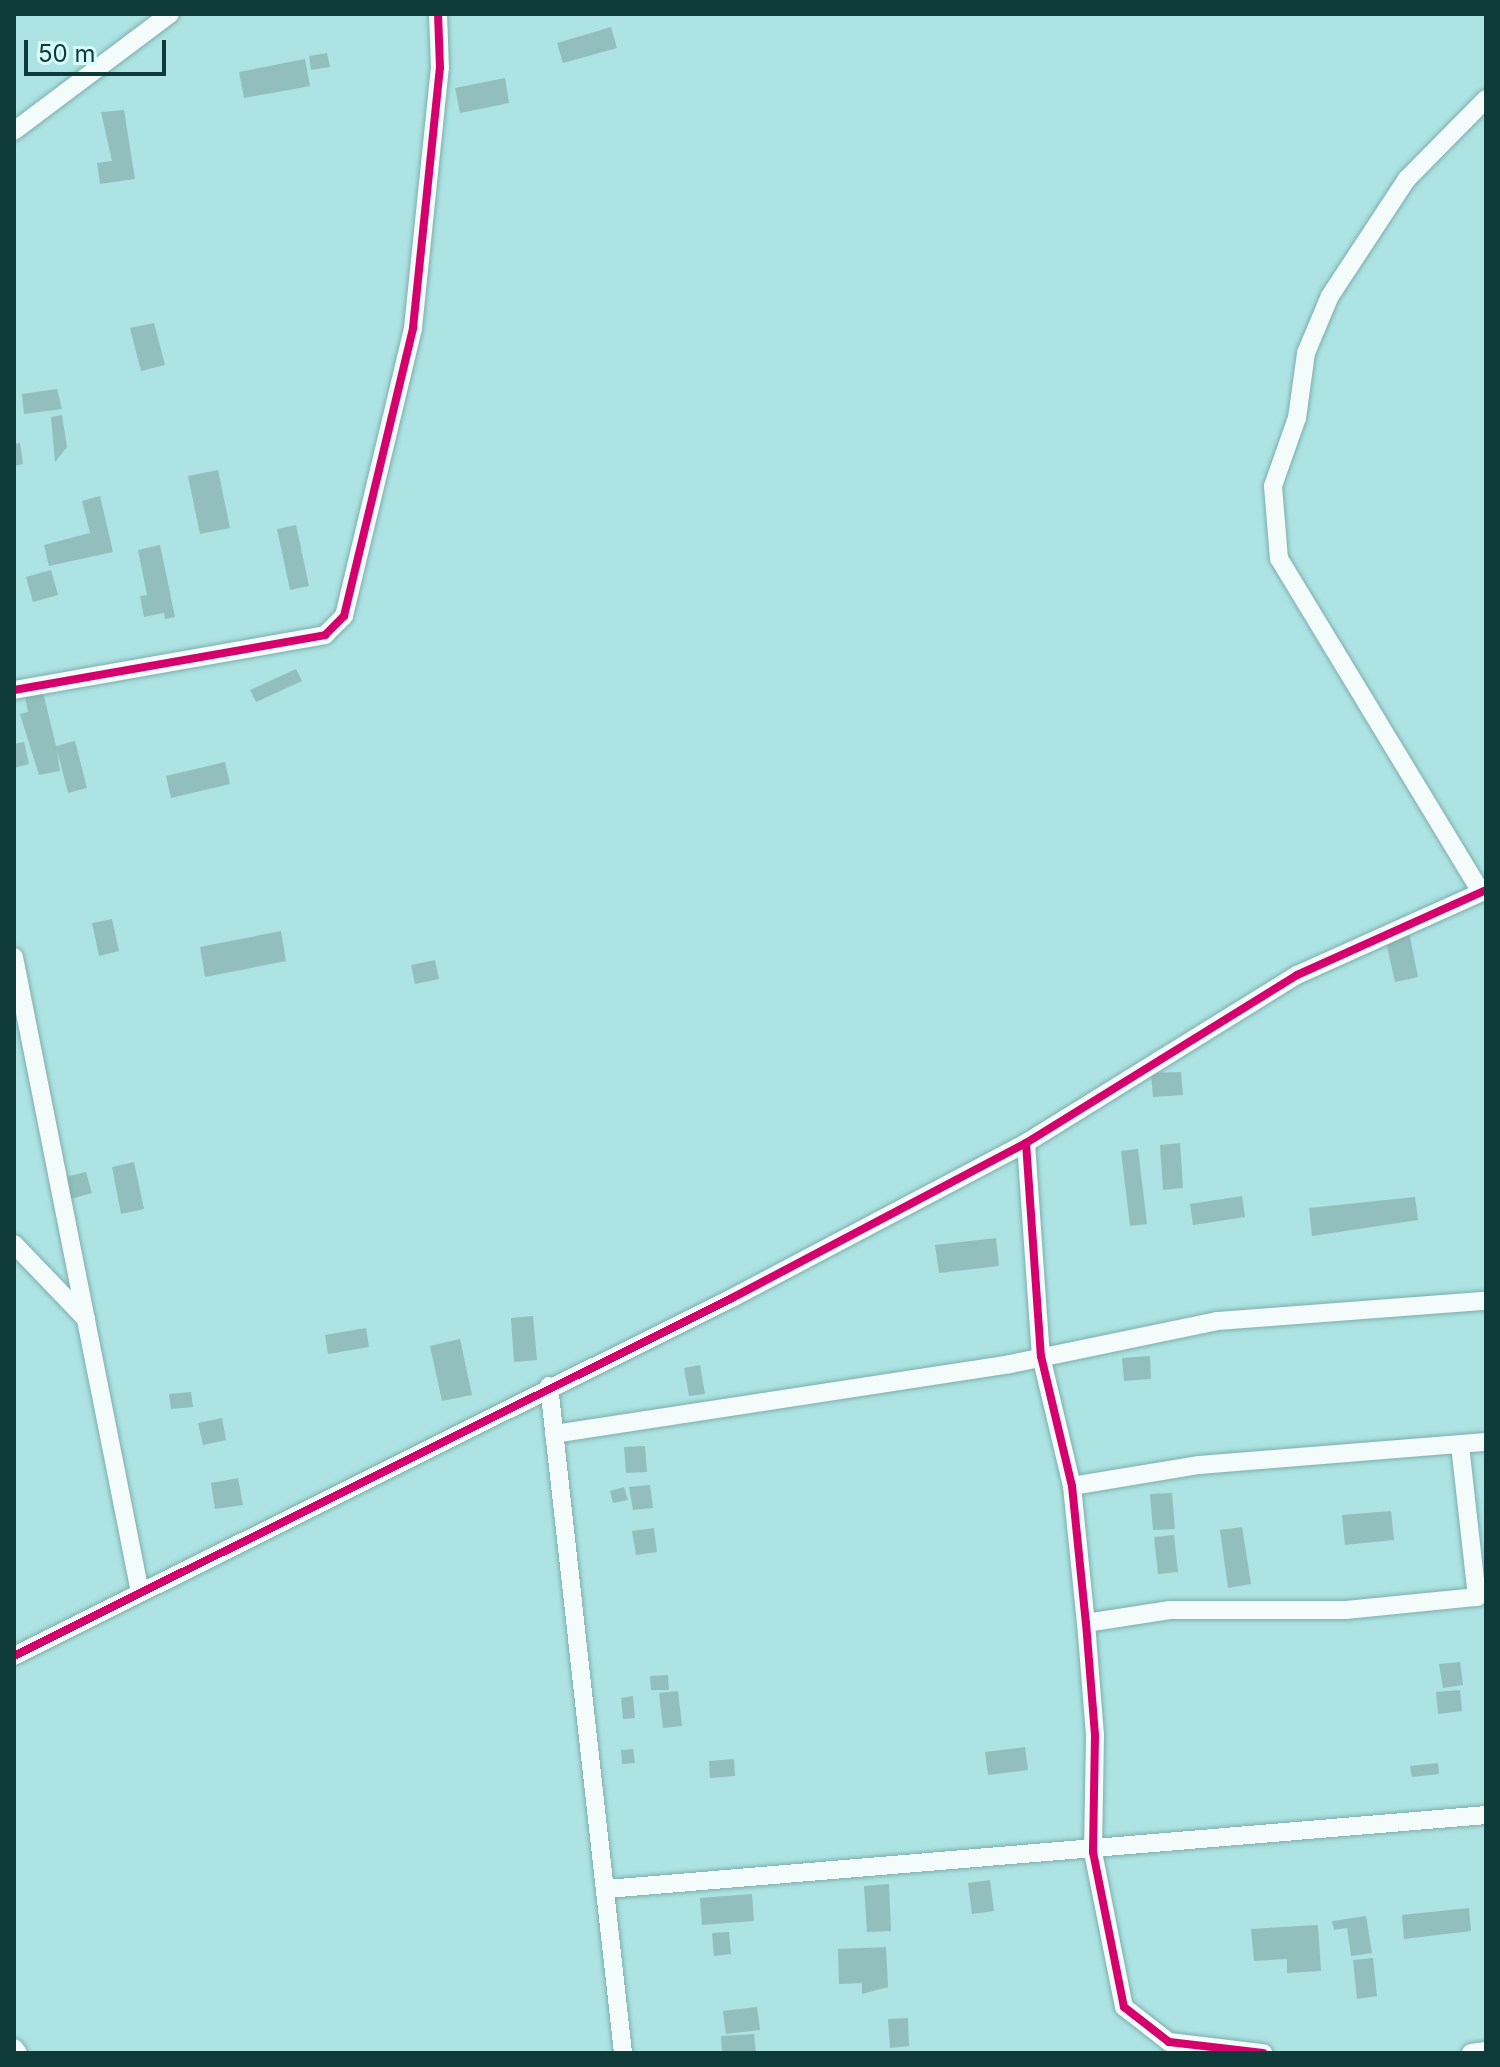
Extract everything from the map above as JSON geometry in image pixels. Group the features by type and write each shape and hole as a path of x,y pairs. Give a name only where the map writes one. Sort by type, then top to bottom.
{"street":[{"path":"14,131 170,14"},
{"path":"14,690 325,635 344,616 413,328 440,68 438,14"},
{"path":"14,1656 1026,1143 1297,975 1484,891 1279,559 1273,486 1297,418 1306,353 1330,296 1407,179 1486,99"},
{"path":"14,957 140,1592"},
{"path":"1026,1143 1041,1356 1072,1486 1086,1623 1095,1736 1093,1852 1124,2007 1169,2042 1263,2053"},
{"path":"14,1244 86,1319"},
{"path":"554,1434 1041,1356 1217,1321 1486,1301"},
{"path":"549,1386 582,1731 607,1889 623,2053"},
{"path":"1072,1486 1199,1465 1486,1442"},
{"path":"1086,1623 1170,1610 1346,1610 1477,1597 1460,1445"},
{"path":"607,1889 1093,1852 1300,1825 1411,1825 1486,1815"},
{"path":"14,2048 18,2053"},
{"path":"1471,2053 1486,2051"}],"building":[{"path":"611,27 617,48 563,63 557,43"},
{"path":"327,53 330,67 311,70 309,56"},
{"path":"305,59 310,86 244,98 239,72"},
{"path":"505,78 509,103 460,113 455,88"},
{"path":"124,110 135,179 100,184 97,163 112,161 101,112"},
{"path":"154,323 165,365 141,371 130,328"},
{"path":"57,389 62,409 24,414 22,394"},
{"path":"62,415 67,447 55,462 51,417"},
{"path":"20,443 23,464 14,466 14,444"},
{"path":"218,470 230,528 200,534 188,476"},
{"path":"100,496 113,552 49,566 44,545 90,533 82,501"},
{"path":"296,525 309,586 290,590 277,529"},
{"path":"160,545 175,617 165,619 164,613 144,617 140,596 147,595 138,550"},
{"path":"51,570 58,595 33,602 26,577"},
{"path":"296,669 302,681 256,702 250,690"},
{"path":"42,688 56,746 75,741 87,788 68,793 57,749 60,771 39,775 20,714 28,712 24,692"},
{"path":"24,742 29,764 14,768 14,744"},
{"path":"225,762 230,784 171,798 166,776"},
{"path":"112,919 119,951 99,956 92,923"},
{"path":"281,931 286,961 205,977 200,947"},
{"path":"1409,932 1418,977 1395,982 1385,937"},
{"path":"435,960 439,979 415,984 411,965"},
{"path":"1181,1072 1183,1095 1153,1097 1151,1073"},
{"path":"1180,1143 1183,1188 1163,1190 1160,1145"},
{"path":"1138,1149 1147,1224 1130,1226 1121,1151"},
{"path":"134,1162 144,1209 121,1214 112,1167"},
{"path":"86,1172 92,1193 71,1199 65,1177"},
{"path":"1242,1196 1245,1217 1193,1225 1190,1204"},
{"path":"1415,1197 1418,1220 1312,1236 1309,1208"},
{"path":"996,1238 999,1266 939,1273 935,1245"},
{"path":"533,1316 537,1360 514,1362 511,1318"},
{"path":"366,1328 369,1347 328,1354 325,1335"},
{"path":"460,1339 472,1395 442,1401 430,1346"},
{"path":"1150,1356 1151,1379 1124,1381 1122,1358"},
{"path":"700,1365 705,1394 689,1396 684,1368"},
{"path":"191,1392 193,1407 171,1409 169,1394"},
{"path":"222,1418 226,1440 203,1445 198,1423"},
{"path":"645,1446 647,1472 626,1473 624,1447"},
{"path":"238,1478 243,1505 215,1509 211,1483"},
{"path":"650,1485 653,1508 633,1510 629,1487"},
{"path":"624,1487 628,1500 613,1503 610,1491"},
{"path":"1172,1493 1175,1529 1153,1530 1150,1494"},
{"path":"1391,1511 1394,1540 1345,1545 1342,1515"},
{"path":"1242,1527 1251,1584 1228,1588 1220,1530"},
{"path":"654,1528 657,1552 636,1555 632,1531"},
{"path":"1174,1535 1178,1572 1158,1574 1154,1537"},
{"path":"1460,1662 1463,1685 1443,1688 1439,1664"},
{"path":"668,1675 669,1690 651,1690 650,1676"},
{"path":"1460,1690 1462,1711 1438,1714 1436,1692"},
{"path":"678,1691 682,1726 663,1728 659,1693"},
{"path":"633,1696 635,1718 623,1719 621,1698"},
{"path":"1025,1747 1028,1770 988,1775 985,1752"},
{"path":"633,1749 635,1763 622,1764 621,1750"},
{"path":"734,1759 735,1776 710,1778 709,1761"},
{"path":"1438,1763 1439,1774 1412,1777 1410,1766"},
{"path":"990,1880 994,1911 972,1914 968,1883"},
{"path":"889,1884 891,1931 867,1932 864,1886"},
{"path":"752,1894 754,1921 702,1925 700,1898"},
{"path":"1469,1908 1471,1931 1404,1939 1402,1915"},
{"path":"1366,1916 1372,1953 1351,1956 1347,1928 1334,1930 1332,1921"},
{"path":"1318,1925 1321,1971 1287,1973 1287,1959 1254,1961 1251,1929"},
{"path":"729,1932 731,1954 714,1956 712,1933"},
{"path":"886,1947 888,1987 862,1994 862,1983 839,1984 838,1949"},
{"path":"1373,1958 1377,1996 1357,1999 1353,1960"},
{"path":"757,2007 760,2030 726,2034 723,2011"},
{"path":"908,2018 909,2046 890,2048 888,2019"},
{"path":"754,2034 756,2053 722,2053 721,2036"}],"cycle path":[{"path":"14,690 325,635 344,616 413,328 440,68 438,14"},
{"path":"14,1656 732,1298 1026,1143 1297,975 1486,890"},
{"path":"1026,1143 1041,1356 1072,1486 1086,1623 1095,1736 1093,1852 1124,2007 1169,2042 1263,2053"}]}
